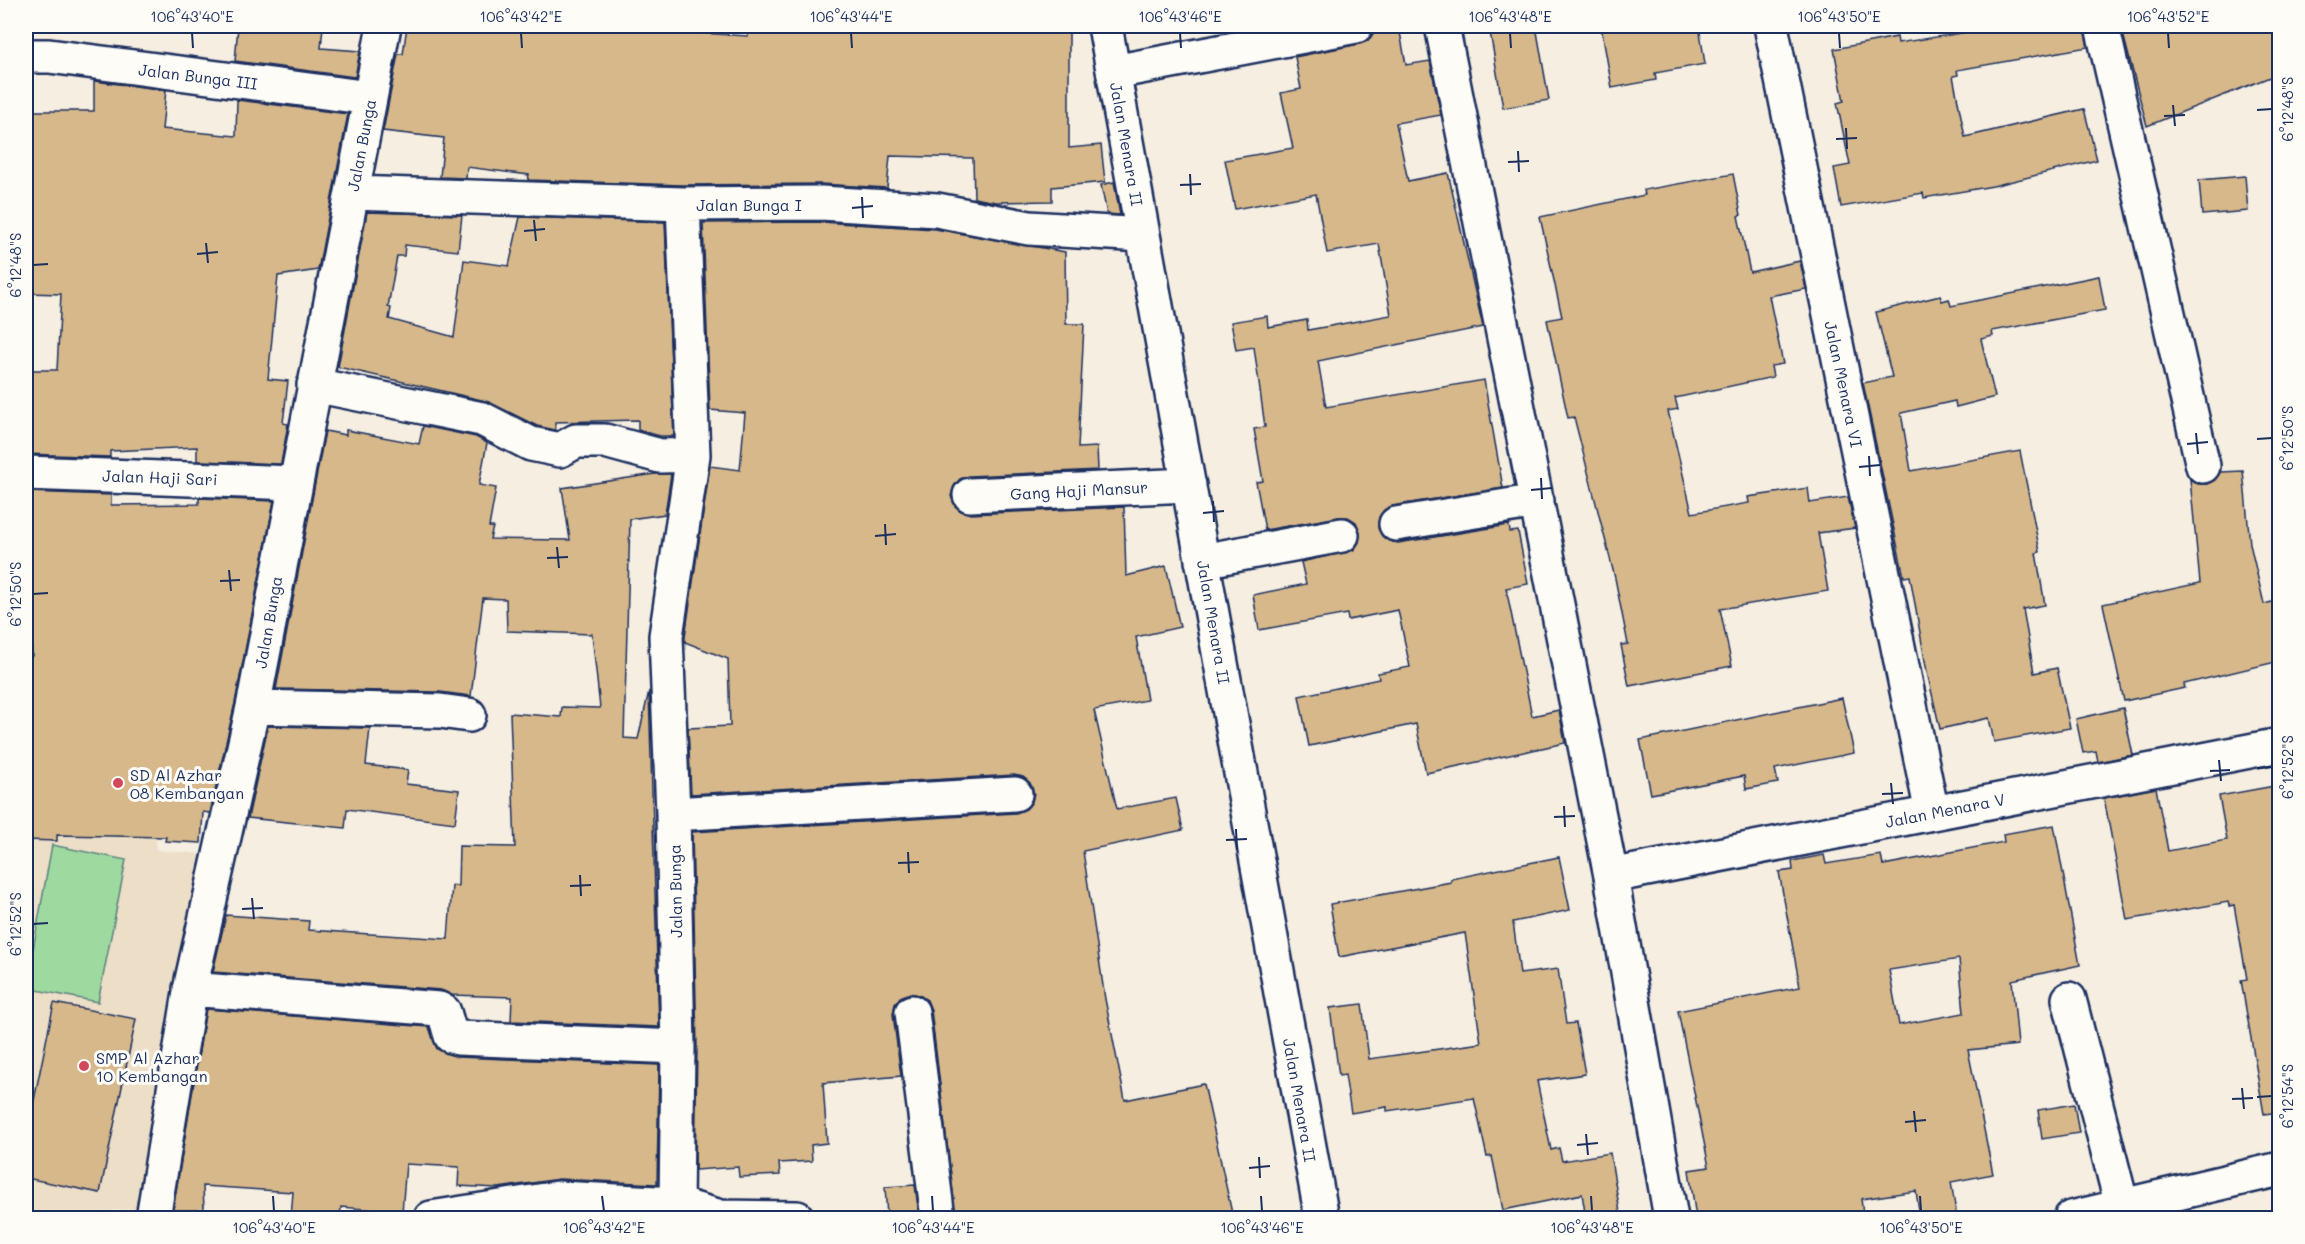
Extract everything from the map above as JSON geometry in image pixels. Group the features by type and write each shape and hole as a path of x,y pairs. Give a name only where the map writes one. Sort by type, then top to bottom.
{"street":[{"name":"Jalan Bunga","path":"153,1218 190,989 253,706 294,483 384,26"},
{"name":"Jalan Menara II","path":"1105,26 1322,1218"},
{"path":"1114,72 1356,26"},
{"path":"1442,26 1611,876 1671,1218"},
{"name":"Jalan Menara VI","path":"1771,26 1932,813"},
{"path":"2102,26 2203,466"},
{"name":"Jalan Bunga III","path":"26,56 60,58 369,98"},
{"name":"Jalan Bunga I","path":"352,193 683,204 821,203 937,210 1029,228 1143,235"},
{"name":"Jalan Bunga","path":"676,1204 678,1047 673,814 666,636 693,455 683,204"},
{"path":"314,385 482,419 531,444 560,450 576,441 605,441 660,456 693,455"},
{"name":"Jalan Haji Sari","path":"26,473 294,483"},
{"name":"Gang Haji Mansur","path":"970,495 1189,485"},
{"path":"1396,524 1537,501"},
{"path":"1202,561 1342,535"},
{"path":"253,706 440,711 469,715"},
{"name":"Jalan Menara V","path":"1611,876 2280,745"},
{"path":"673,814 1015,794"},
{"path":"190,989 439,1009 444,1012 450,1036 458,1038 678,1047"},
{"path":"2069,999 2122,1206"},
{"path":"912,1012 938,1218"},
{"path":"2070,1218 2280,1169"},
{"path":"430,1218 558,1198 676,1204 721,1216 797,1218"}],"shaded area":[{"path":"26,652 161,655 156,850 201,854 143,1208 26,1218"}],"green space":[{"path":"52,845 126,860 98,1002 26,988"}],"building":[{"path":"238,26 323,26 321,48 360,51 355,77 235,61"},
{"path":"407,26 649,26 648,30 748,36 749,26 1069,26 1069,148 1101,145 1105,182 1052,187 1052,201 996,202 974,198 973,158 890,156 887,188 821,184 683,185 528,180 529,175 467,167 466,178 440,177 444,138 383,131 398,54 403,54"},
{"path":"1489,26 1536,26 1549,100 1503,108"},
{"path":"1601,26 1699,26 1705,64 1655,73 1656,80 1612,88"},
{"path":"1981,26 2084,26 2088,47 1957,70 1958,75 1953,76 1965,137 2084,109 2097,160 1993,186 1924,198 1923,193 1841,207 1834,168 1850,165 1837,103 1844,101 1834,49 1897,37 1898,43 1982,30"},
{"path":"2121,26 2280,26 2280,73 2147,126"},
{"path":"1399,27 1406,65 1430,61 1441,115 1396,123 1408,181 1448,173 1483,327 1318,361 1326,407 1484,380 1503,488 1392,506 1384,510 1379,517 1378,528 1382,536 1398,543 1509,525 1510,532 1518,531 1528,584 1506,588 1532,716 1559,710 1565,743 1426,773 1416,724 1309,746 1299,696 1379,679 1378,673 1410,667 1398,610 1348,620 1347,614 1259,630 1253,595 1306,584 1301,562 1354,550 1359,542 1360,532 1356,522 1348,517 1265,530 1256,482 1263,481 1254,429 1265,427 1254,347 1236,350 1231,322 1267,316 1268,327 1307,320 1308,330 1391,315 1379,244 1327,253 1316,194 1235,209 1225,160 1293,148 1281,93 1301,89 1295,57 1359,44 1369,40 1374,32"},
{"path":"94,81 166,90 162,129 236,136 237,100 348,114 318,270 278,276 268,379 288,381 283,423 288,424 281,464 197,461 197,447 110,451 110,457 26,454 28,370 57,370 61,294 26,293 26,111 94,111"},
{"path":"1733,174 1741,215 1738,216 1750,272 1800,261 1806,289 1769,296 1783,364 1771,366 1773,377 1675,398 1678,409 1668,411 1692,513 1749,503 1748,497 1808,488 1810,503 1848,497 1855,528 1818,533 1828,591 1720,609 1732,666 1629,686 1621,645 1628,644 1615,578 1574,417 1568,418 1547,320 1562,317 1540,217 1645,195 1644,190"},
{"path":"2245,176 2248,211 2202,215 2199,180"},
{"path":"1114,182 1120,215 1107,214 1101,185"},
{"path":"367,212 462,215 458,251 405,245 404,256 397,256 388,307 391,308 389,319 454,337 464,260 509,266 520,217 665,222 674,436 660,436 638,430 638,420 555,422 555,430 537,426 486,401 338,367"},
{"path":"820,222 935,229 1065,252 1066,324 1084,324 1078,448 1097,447 1098,470 969,476 960,479 954,486 951,496 955,506 971,514 1124,507 1126,576 1166,566 1180,627 1136,637 1147,700 1094,710 1117,809 1176,798 1183,830 1083,851 1105,999 1125,1100 1204,1084 1233,1218 956,1218 931,1010 927,1000 910,993 900,997 895,1004 893,1014 901,1076 823,1083 827,1143 811,1145 812,1161 779,1163 780,1175 739,1177 738,1167 695,1170 697,1047 692,832 1016,813 1026,809 1032,802 1034,793 1030,783 1023,777 1014,775 691,794 688,728 730,726 728,659 685,642 685,637 710,466 740,470 745,413 710,410 703,223"},
{"path":"2099,276 2105,310 1992,331 1993,336 1981,339 1995,397 1956,407 1955,401 1901,413 1911,471 2020,451 2040,552 2036,553 2045,605 2023,609 2034,673 2057,668 2070,728 1994,742 1989,718 1940,729 1910,576 1904,577 1863,383 1892,377 1876,312 1940,296 1942,301 1949,299 1951,306"},
{"path":"423,426 476,437 487,443 479,485 496,488 489,527 493,527 490,539 570,540 562,488 655,474 671,474 665,514 630,519 624,738 638,739 649,691 659,1027 511,1021 512,997 452,995 441,990 213,972 226,915 309,921 308,930 448,939 452,885 458,886 459,846 515,847 510,713 561,717 562,707 600,708 592,634 507,631 506,599 483,598 471,696 440,692 276,689 325,431 346,435 346,430 419,444"},
{"path":"2243,471 2250,544 2264,604 2280,600 2280,661 2184,684 2185,688 2124,701 2103,604 2200,583 2190,479 2198,484 2207,484 2215,480 2220,472"},
{"path":"26,492 111,495 111,505 199,504 199,498 274,501 235,703 210,813 203,812 201,843 165,841 166,837 57,835 57,841 26,840 26,656 32,656 29,574 26,575"},
{"path":"1842,698 1854,753 1775,769 1778,783 1746,789 1744,776 1651,794 1640,740"},
{"path":"2123,708 2133,755 2098,762 2096,751 2083,753 2076,719"},
{"path":"268,726 370,728 366,765 408,770 406,784 459,790 455,823 347,809 345,828 248,818"},
{"path":"2280,785 2280,1112 2264,1114 2241,980 2247,979 2234,905 2229,906 2228,902 2127,920 2104,798 2156,788 2168,851 2227,840 2219,796"},
{"path":"2054,825 2080,965 2012,980 2018,1045 1968,1050 1993,1174 1951,1182 1957,1218 1920,1218 1916,1191 1861,1199 1863,1214 1832,1218 1696,1218 1689,1170 1709,1167 1678,1011 1800,987 1779,872 1793,870 1792,861 1824,855 1826,864 1881,855 1883,865 2004,842 2003,834","holes":["1959,959 1964,1013 1899,1025 1889,970"]},
{"path":"1559,857 1570,910 1513,922 1520,974 1558,969 1566,1024 1576,1023 1585,1074 1537,1081 1551,1150 1559,1148 1562,1161 1610,1153 1621,1218 1586,1218 1582,1194 1503,1210 1492,1156 1487,1157 1474,1098 1387,1111 1387,1107 1351,1113 1345,1075 1339,1076 1330,1008 1362,1004 1369,1059 1481,1043 1465,933 1339,957 1330,904 1451,882 1451,879"},
{"name":"SMP Al Azhar 10 Kembangan","path":"54,1003 136,1019 100,1193 26,1178 26,1114 31,1115"},
{"path":"206,1009 429,1027 437,1049 457,1057 659,1065 657,1184 559,1179 498,1188 458,1186 459,1167 406,1164 402,1212 341,1207 340,1218 291,1218 293,1192 203,1186 204,1210 173,1210"},
{"path":"2074,1104 2079,1133 2042,1139 2038,1110"},
{"path":"915,1185 919,1214 887,1216 885,1187"}],"place":[{"name":"SD Al Azhar 08 Kembangan","path":"118,783"},
{"name":"SMP Al Azhar 10 Kembangan","path":"84,1066"}]}
